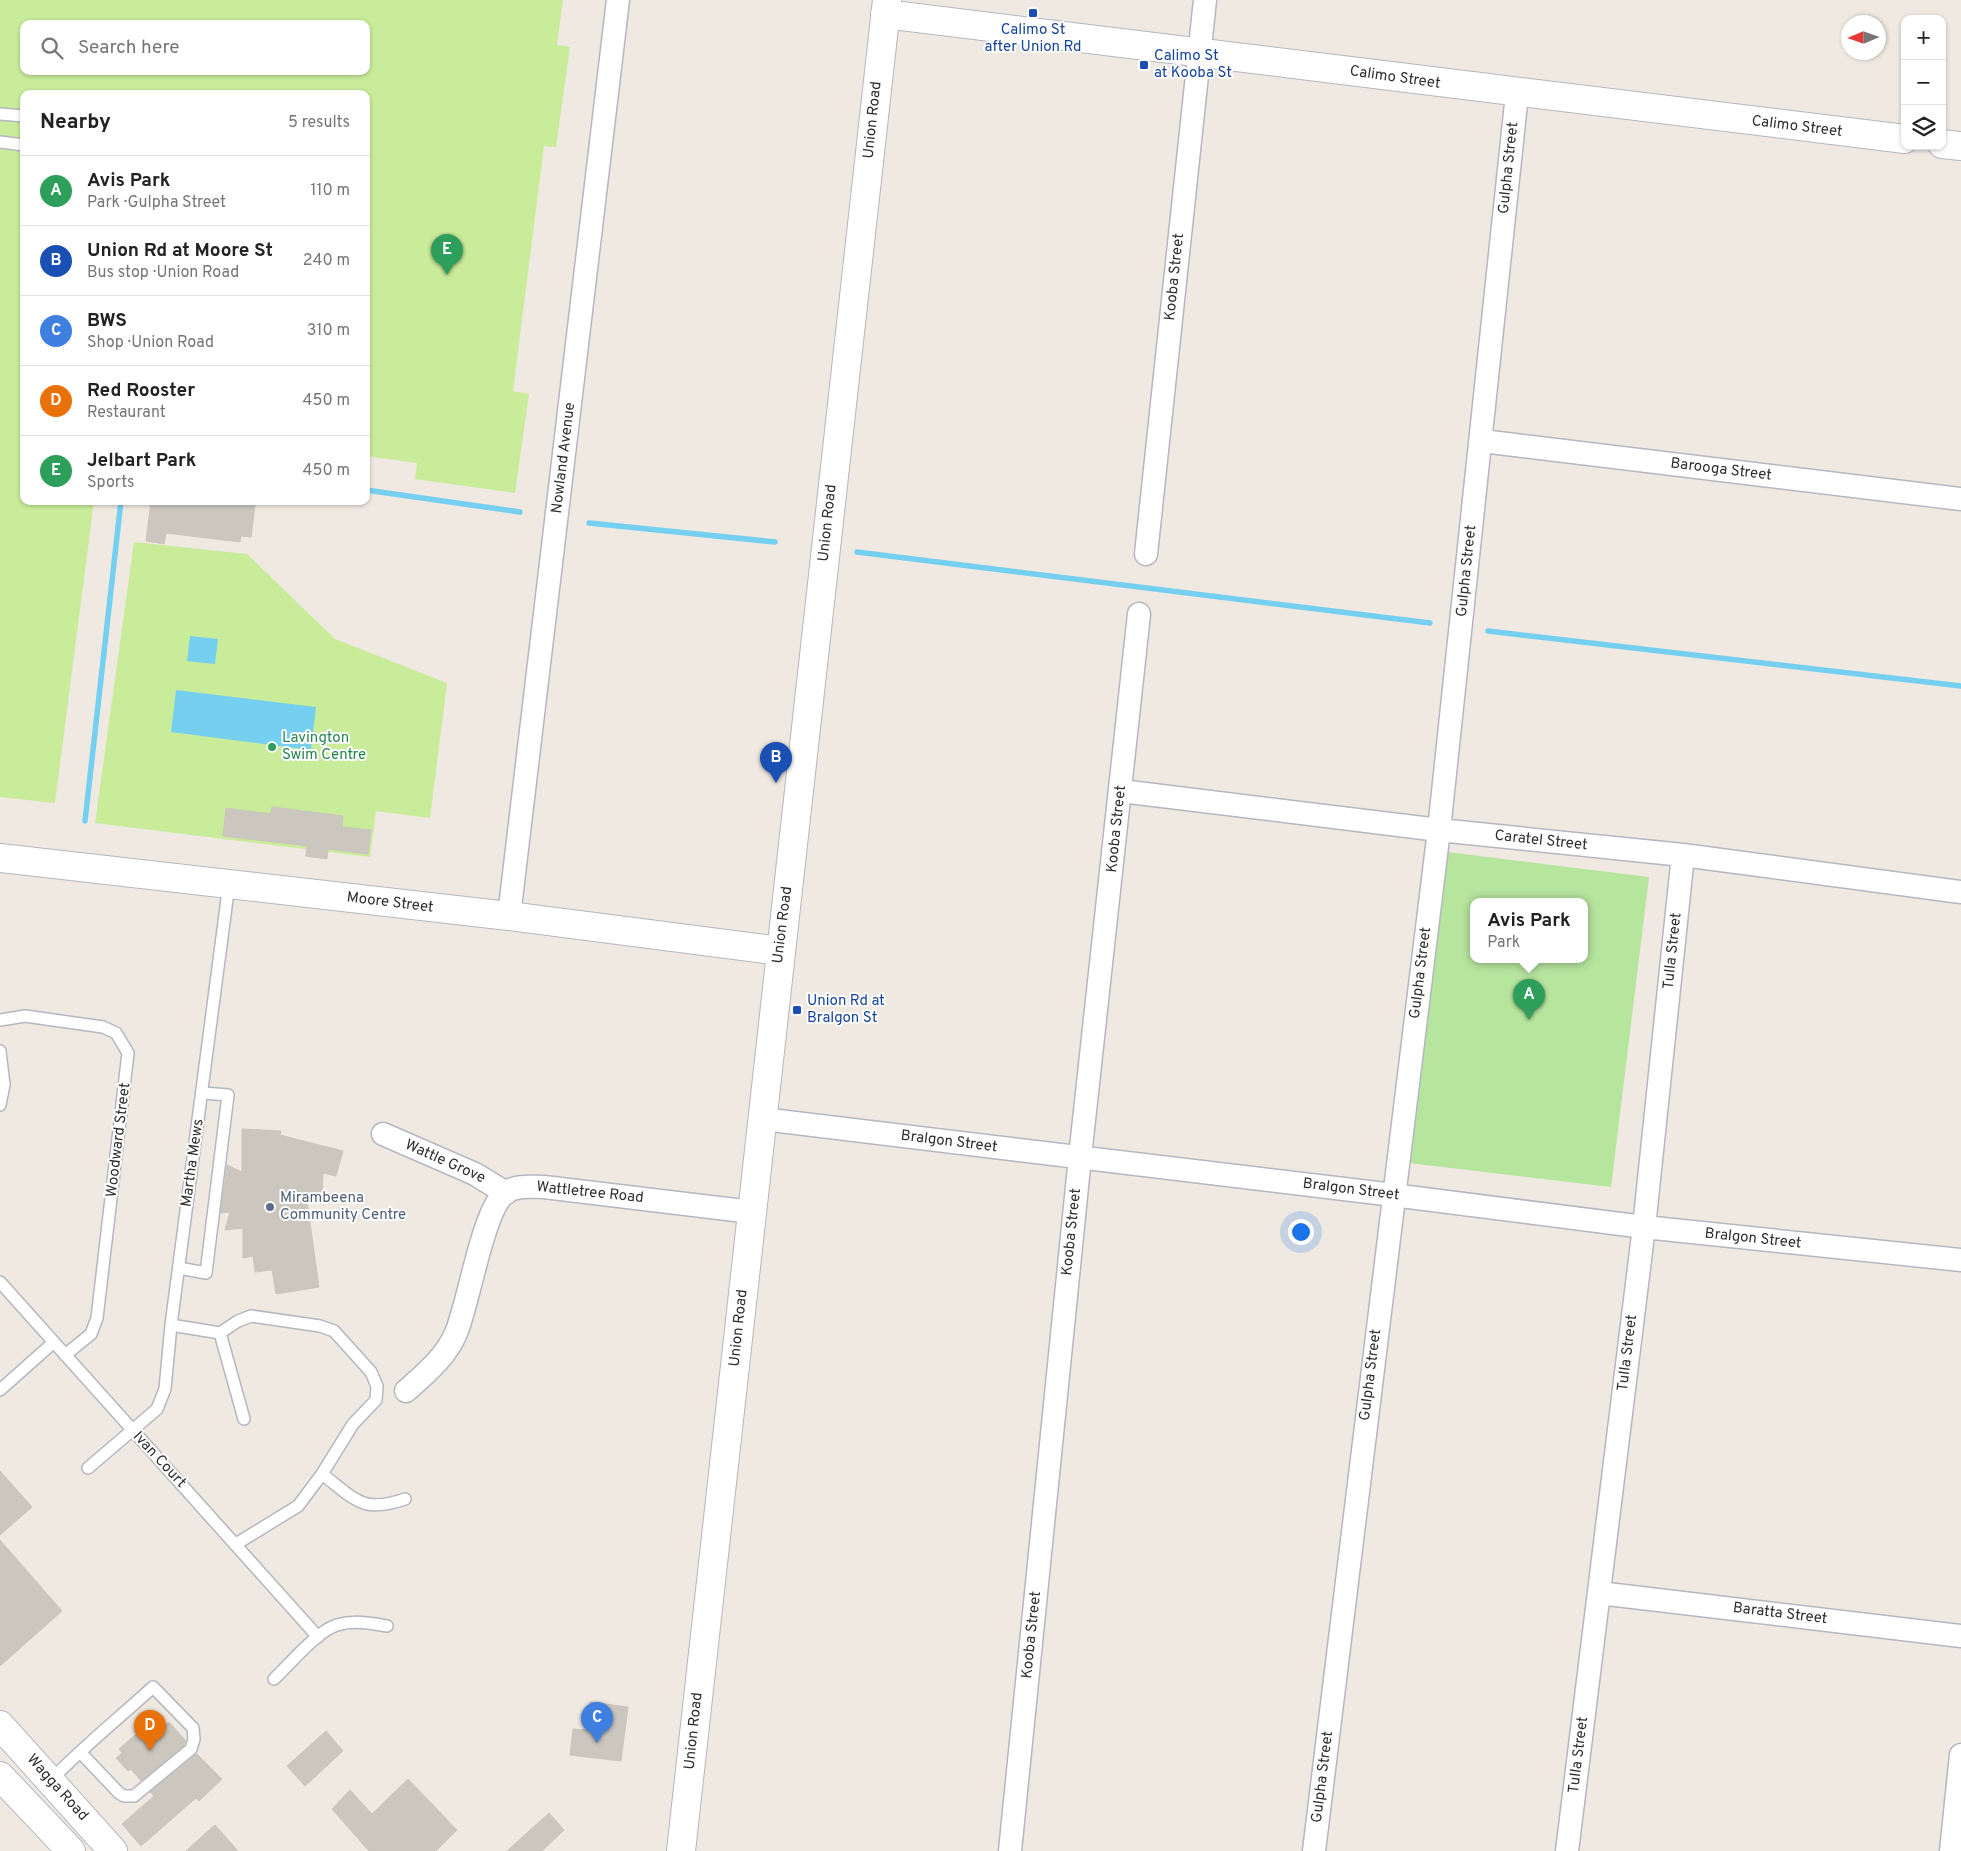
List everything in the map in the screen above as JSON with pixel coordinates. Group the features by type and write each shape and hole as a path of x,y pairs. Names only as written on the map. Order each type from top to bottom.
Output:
{"main road":[{"name":"Calimo Street","path":"886,7 1199,52 1517,94 1901,140"},
{"name":"Union Road","path":"681,1851 886,7"},
{"path":"1946,144 1961,146"},
{"name":"Moore Street","path":"0,858 509,916 780,951"},
{"name":"Wagga Road","path":"0,1725 113,1851"},
{"path":"0,1776 71,1851"}],"street":[{"name":"Nowland Avenue","path":"509,916 618,0"},
{"name":"Kooba Street","path":"1146,554 1205,0"},
{"name":"Gulpha Street","path":"1314,1851 1439,830 1482,441 1517,94"},
{"name":"Barooga Street","path":"1482,441 1961,499"},
{"name":"Kooba Street","path":"1010,1851 1080,1157 1139,614"},
{"name":"Caratel Street","path":"1121,792 1439,830 1683,855 1961,892"},
{"name":"Tulla Street","path":"1567,1851 1644,1227 1683,855"},
{"name":"Bralgon Street","path":"762,1120 1080,1157 1644,1227 1951,1260 1961,1268"},
{"name":"Wattle Grove","path":"383,1134 475,1174 506,1193"},
{"name":"Wattletree Road","path":"506,1193 526,1186 544,1187 752,1212"},
{"path":"406,1391 443,1355 456,1334 489,1221 500,1198 506,1193"},
{"name":"Baratta Street","path":"1598,1593 1961,1636"},
{"path":"1951,1851 1961,1755"}],"lane":[{"path":"0,114 20,116"},
{"path":"0,142 20,144"},
{"name":"Martha Mews","path":"88,1468 157,1409 165,1389 171,1324 203,1093 229,884"},
{"name":"Woodward Street","path":"0,1020 25,1016 103,1027 116,1033 128,1053 97,1318 91,1334 65,1355"},
{"path":"0,1051 4,1085 0,1104"},
{"path":"179,1268 206,1273 228,1095 203,1093"},
{"name":"Ivan Court","path":"0,1282 318,1637"},
{"path":"171,1324 220,1333 238,1321 251,1316 320,1326 334,1331 371,1372 377,1386 376,1400 353,1424 322,1474 298,1506 236,1544"},
{"path":"220,1333 244,1419"},
{"path":"0,1390 54,1342"},
{"path":"322,1474 363,1503 373,1507 385,1506 404,1499"},
{"path":"274,1679 318,1637 336,1625 361,1622 387,1626"},
{"path":"50,1781 80,1752 154,1688 193,1728 194,1739 191,1749 138,1795 129,1797 119,1793 80,1752"}],"green space":[{"path":"0,0 563,0 557,45 570,47 556,147 544,146 513,391 529,394 515,493 415,479 417,463 370,457 370,90 20,90 20,505 93,505 55,803 0,797"},
{"name":"Lavington Swim Centre","path":"134,542 247,554 335,639 447,683 430,818 376,811 370,857 95,823"},
{"path":"1447,852 1649,877 1611,1187 1409,1163"}],"water":[{"path":"190,636 218,639 215,664 187,661"},
{"path":"176,690 316,707 311,750 171,732"}],"building":[{"path":"150,505 255,505 251,537 241,536 240,542 166,533 164,544 146,541"},
{"path":"272,807 343,816 342,827 371,830 368,854 328,849 327,859 306,856 307,846 223,836 226,808 271,814"},
{"name":"Mirambeena Community Centre","path":"242,1129 281,1131 280,1135 343,1151 336,1176 323,1173 322,1199 307,1201 319,1287 276,1294 272,1270 255,1272 253,1256 243,1258 243,1228 225,1230 230,1212 221,1213 227,1165 242,1172"},
{"path":"0,1471 32,1507 0,1535"},
{"path":"0,1540 62,1611 0,1666"},
{"path":"590,1702 628,1707 621,1761 570,1755 573,1729 587,1730"},
{"path":"169,1722 186,1741 184,1745 141,1781 131,1769 128,1771 116,1758 122,1753 119,1749 142,1729 146,1733 157,1723 161,1728"},
{"path":"326,1731 343,1751 305,1786 287,1766"},
{"path":"197,1754 222,1779 199,1801 196,1798 141,1846 122,1824 154,1796 150,1792"},
{"path":"408,1779 457,1830 436,1851 369,1851 332,1809 350,1790 372,1814"},
{"path":"549,1813 564,1830 542,1851 507,1851"},
{"path":"215,1825 238,1851 186,1851 209,1830"}],"waterway":[{"path":"370,491 520,512"},
{"path":"85,821 121,505"},
{"path":"589,523 775,542"},
{"path":"857,552 1430,623"},
{"path":"1488,631 1961,686"}],"place":[{"name":"Calimo St after Union Rd","path":"1033,13"},
{"name":"Calimo St at Kooba St","path":"1144,65"},
{"name":"Jelbart Park","path":"447,275"},
{"name":"Lavington Swim Centre","path":"272,747"},
{"name":"Union Rd at Moore St","path":"776,783"},
{"name":"Union Rd at Bralgon St","path":"797,1010"},
{"name":"Avis Park","path":"1529,1020"},
{"name":"Mirambeena Community Centre","path":"270,1207"},
{"name":"BWS","path":"597,1743"},
{"name":"Red Rooster","path":"150,1751"}]}
